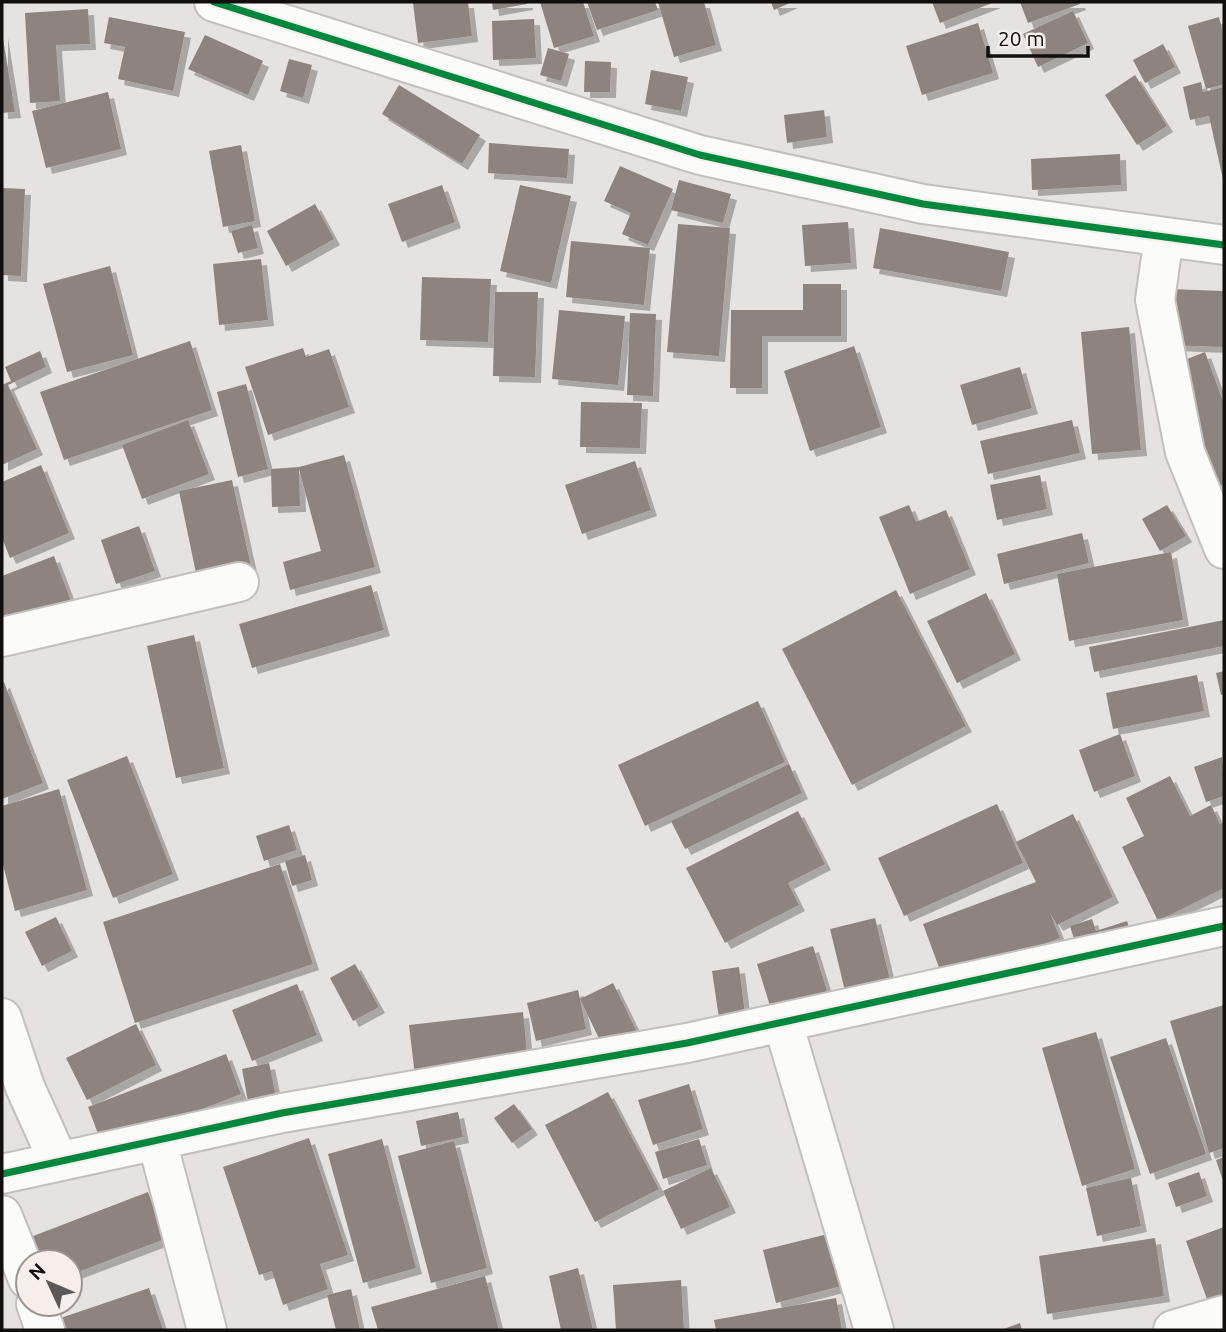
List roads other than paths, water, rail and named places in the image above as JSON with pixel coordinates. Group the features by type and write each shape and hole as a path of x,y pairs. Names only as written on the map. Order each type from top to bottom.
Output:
{"street":[{"path":"214,2 700,155 922,204 1224,245"},
{"path":"1164,237 1155,300 1185,452 1224,549"},
{"path":"2,637 239,582"},
{"path":"2,1174 282,1113 687,1043 1224,926"},
{"path":"2,1018 25,1087 58,1160"},
{"path":"783,1023 874,1330"},
{"path":"157,1140 207,1330"},
{"path":"2,1215 15,1248"},
{"path":"1173,1330 1224,1315"}]}
